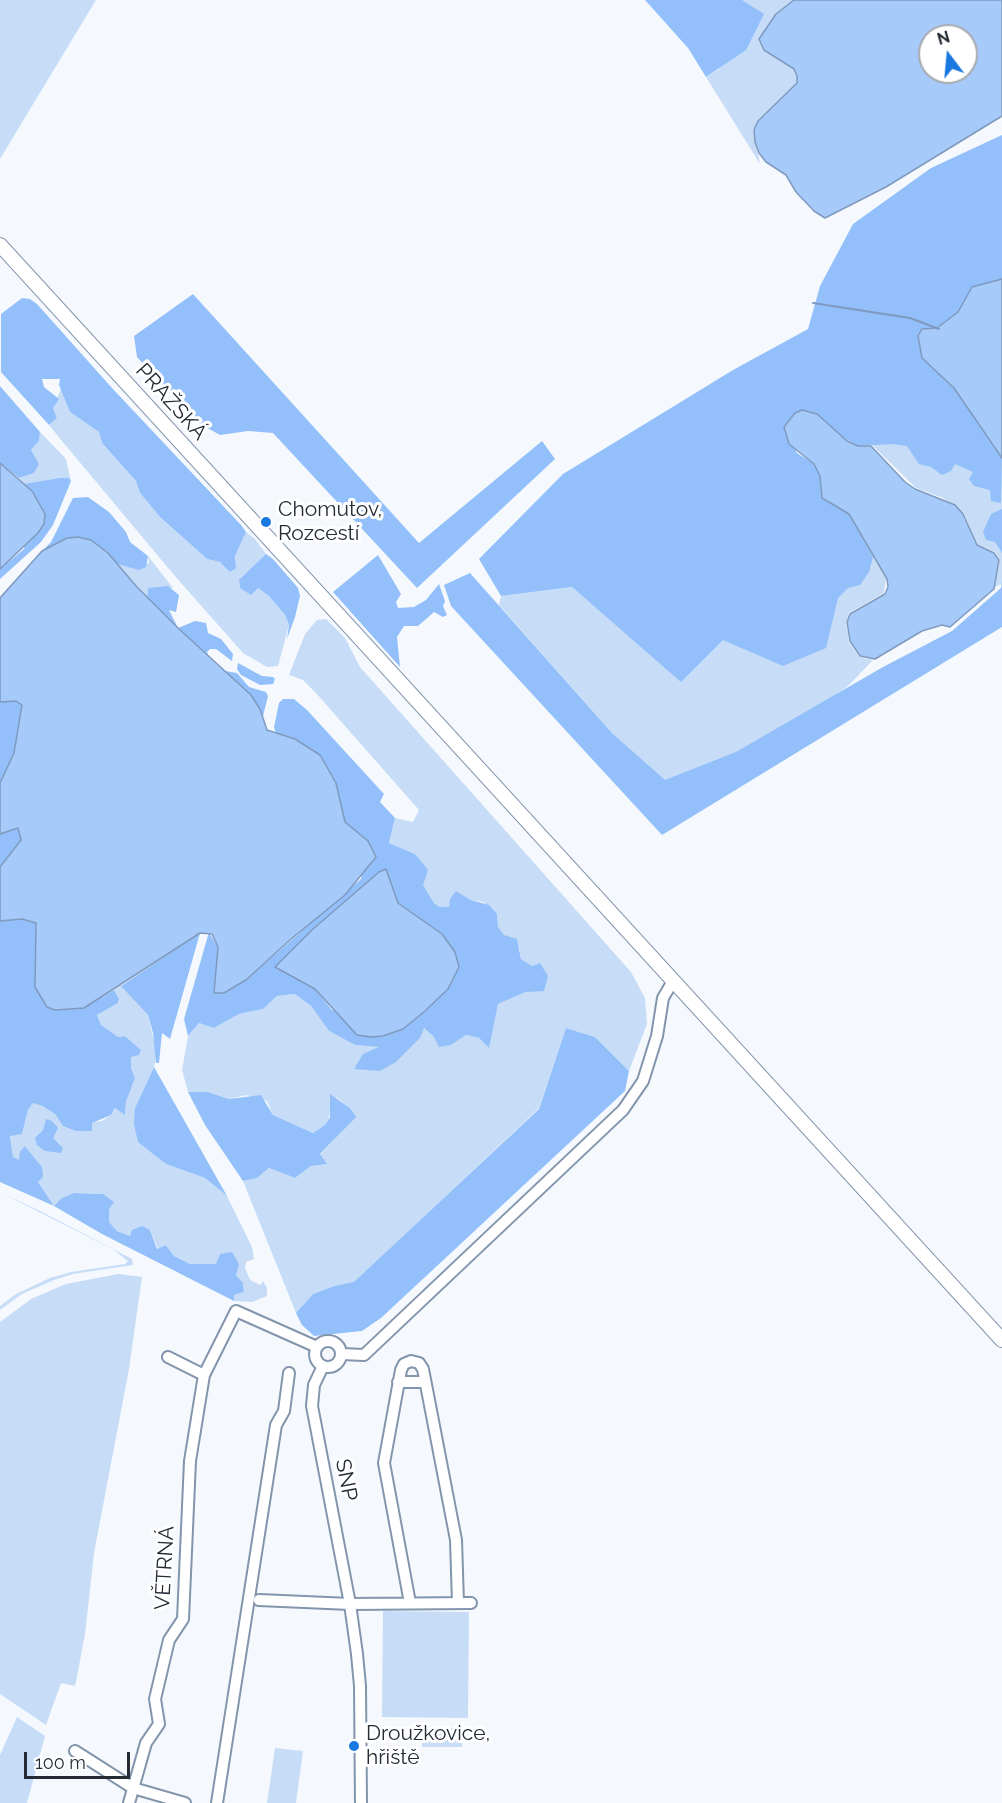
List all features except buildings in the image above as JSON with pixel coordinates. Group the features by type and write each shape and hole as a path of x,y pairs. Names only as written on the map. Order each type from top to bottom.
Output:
{"main road":[{"name":"PRAŽSKÁ","path":"0,245 1002,1340"}],"street":[{"path":"342,1354 364,1355 622,1110 643,1081 657,1036 663,998 673,981"},
{"name":"VĚTRNÁ","path":"129,1803 146,1743 159,1724 155,1699 169,1640 183,1619 190,1461 204,1375 236,1311 317,1347"},
{"path":"326,1341 331,1341 340,1348 342,1354 333,1366 323,1366 316,1358 317,1347 326,1341"},
{"path":"168,1357 204,1375"},
{"path":"410,1604 384,1463 402,1366 411,1360 421,1365 456,1540 458,1603"},
{"name":"SNP","path":"323,1366 312,1393 312,1406 350,1604 360,1686 361,1803"},
{"path":"217,1803 276,1425 285,1411 289,1373"},
{"path":"398,1382 425,1382"},
{"path":"259,1600 350,1604 471,1603"},
{"path":"75,1751 133,1788 185,1803"}],"shaded area":[{"path":"0,0 96,0 0,159"},
{"path":"645,0 742,0 764,14 746,50 706,77 688,48"},
{"path":"742,0 794,0 776,14 764,50 794,69 797,83 758,120 754,130 760,164 706,77 719,69"},
{"path":"794,0 1002,0 1002,116 886,187 825,218 814,211 796,192 786,175 766,162 759,153 754,130 758,121 797,83 797,76 794,69 764,50 759,39 776,14"},
{"path":"1002,135 1002,279 972,287 958,312 937,328 922,330 922,358 954,388 1002,458 1001,503 991,501 990,490 974,486 969,479 973,472 955,464 951,471 942,475 931,467 919,464 907,446 893,444 858,446 837,434 817,414 795,413 784,427 797,453 814,464 820,476 822,498 849,514 873,557 869,572 860,585 848,588 838,598 826,648 783,666 723,640 681,682 572,587 501,596 479,559 563,474 733,370 808,329 820,286 853,224 931,168"},
{"path":"1002,279 1002,458 954,388 922,358 918,336 922,329 937,328 958,312 972,287"},
{"path":"193,294 419,543 542,441 555,459 417,588 273,433 248,431 220,435 195,421 137,357 134,336"},
{"path":"22,298 30,299 37,304 112,388 241,525 246,532 235,556 236,568 230,572 220,562 207,559 160,517 140,493 136,481 102,443 99,432 70,412 59,385 60,379 42,379 44,387 59,399 53,408 57,418 49,425 1,372 1,314"},
{"path":"858,378 1002,465 1002,584 995,587 1000,559 995,552 977,544 964,514 943,498 916,488 872,445"},
{"path":"0,386 40,432 39,441 31,450 39,464 34,473 19,478 0,463"},
{"path":"61,389 70,412 99,432 102,443 136,481 140,493 160,517 207,559 220,562 236,560 235,556 246,532 255,539 266,554 239,581 240,588 258,588 269,596 285,615 289,625 278,666 267,667 243,653 174,575 49,425 57,418 53,408"},
{"path":"802,410 817,414 847,441 858,446 871,446 905,482 915,489 955,505 963,514 977,545 994,553 999,560 994,589 950,627 942,625 922,631 875,659 860,656 850,641 847,622 850,614 885,594 888,587 887,579 849,514 822,498 820,476 814,464 789,444 784,427 795,413"},
{"path":"40,432 66,459 71,481 69,478 59,478 24,484 19,478 34,473 38,464 31,450 39,441"},
{"path":"0,463 32,491 45,514 44,524 38,533 0,569"},
{"path":"69,478 71,481 53,525 41,542 0,579 0,569 24,549 32,491 24,484"},
{"path":"88,497 109,512 126,532 130,542 148,556 146,567 139,570 117,564 108,553 60,541 42,551 51,542 73,498"},
{"path":"1002,509 1002,553 995,542 986,540 983,532 991,514"},
{"path":"848,515 886,579 884,593 849,613 846,622 849,642 859,657 873,660 849,685 804,719 752,749 665,781 612,733 499,605 501,596 572,587 600,611"},
{"path":"78,537 91,540 108,553 136,586 178,628 251,695 260,709 267,730 295,739 320,755 336,783 345,822 368,841 376,857 345,895 246,980 224,993 214,993 218,947 212,934 200,933 84,1008 55,1010 47,1007 35,987 36,923 22,919 0,921 0,867 21,840 18,828 0,834 0,783 14,753 22,705 16,701 0,702 0,598 42,551 67,538"},
{"path":"266,554 298,588 300,596 287,639 289,625 285,615 269,596 258,588 251,595 240,588 239,580"},
{"path":"378,555 401,594 396,602 398,608 414,607 426,600 439,584 445,601 443,606 447,615 443,617 434,612 418,626 404,626 397,637 400,667 333,592"},
{"path":"148,556 173,588 148,588 147,598 117,564 134,568 149,563"},
{"path":"470,573 612,733 665,780 736,752 883,667 952,631 1001,588 1002,580 1002,627 662,835 451,606 444,585"},
{"path":"168,586 179,595 176,612 169,610 178,628 195,621 206,623 208,633 221,639 233,654 232,661 216,649 210,649 207,652 209,659 147,598 148,588"},
{"path":"326,619 345,638 360,667 631,972 645,998 647,1024 629,1071 595,1037 566,1028 539,1108 354,1283 334,1286 313,1294 296,1313 243,1181 257,1178 269,1168 295,1178 311,1166 326,1164 320,1155 355,1117 350,1108 336,1097 326,1125 313,1133 273,1115 267,1101 246,1095 229,1099 208,1092 188,1092 182,1070 188,1036 199,1023 214,1028 239,1014 263,1009 277,996 295,994 311,1006 329,1031 355,1045 380,1047 354,1068 380,1071 424,1028 434,1037 451,1045 466,1035 479,1038 488,1047 498,1004 526,992 540,963 532,966 521,959 519,947 498,927 497,914 483,902 471,900 456,891 449,907 440,907 434,903 423,885 415,854 389,843 395,818 413,822 419,810 315,692 303,680 289,675 305,634 317,620"},
{"path":"238,663 262,676 273,677 275,679 273,684 260,685 241,675 237,669"},
{"path":"220,670 237,673 249,687 266,692 268,696 262,720 260,709 251,695"},
{"path":"283,699 294,699 307,710 384,794 380,802 395,818 389,843 415,854 428,870 423,885 434,903 440,907 449,907 450,899 456,891 471,900 489,905 497,914 498,927 504,935 517,939 521,959 532,966 540,963 548,976 544,991 526,992 498,1004 489,1048 479,1038 466,1035 451,1045 439,1047 434,1037 424,1028 420,1038 396,1062 380,1071 354,1069 363,1054 379,1047 355,1045 329,1031 311,1006 295,994 277,996 263,1009 239,1014 214,1028 199,1023 188,1036 184,1019 209,932 218,948 214,993 246,980 361,879 368,841 345,822 336,783 312,749 288,736 276,734 274,727 279,703","holes":["386,870 398,903 442,934 448,989 403,1029 332,1010 315,989 275,967 313,929 379,872"]},
{"path":"17,701 22,705 14,753 0,783 0,702"},
{"path":"14,828 20,830 21,840 0,867 0,834"},
{"path":"386,869 398,903 442,934 455,952 459,967 448,989 403,1029 383,1036 371,1037 357,1035 315,989 275,967 313,929 379,872"},
{"path":"22,919 36,923 35,987 55,1010 84,1008 114,990 119,999 118,1003 97,1015 101,1025 118,1037 125,1036 141,1050 139,1055 131,1057 131,1068 135,1078 126,1102 125,1115 115,1108 111,1115 92,1123 92,1131 76,1131 63,1126 55,1114 43,1106 33,1103 28,1110 22,1134 10,1136 13,1157 19,1160 20,1152 25,1146 42,1167 43,1177 38,1182 54,1206 0,1182 0,921"},
{"path":"200,933 170,1039 162,1033 159,1063 156,1063 153,1033 148,1015 121,986"},
{"path":"121,985 148,1015 157,1055 154,1067 135,1108 166,1164 205,1178 227,1196 252,1247 254,1259 246,1262 245,1268 250,1280 260,1285 263,1281 267,1288 267,1296 252,1302 234,1301 234,1295 244,1292 243,1283 236,1275 217,1264 190,1264 174,1256 166,1245 158,1249 150,1230 130,1236 117,1231 109,1222 109,1209 103,1194 74,1193 54,1206 38,1182 42,1167 25,1146 20,1161 13,1157 10,1135 22,1134 28,1110 33,1103 43,1105 55,1114 63,1126 102,1121 116,1108 125,1115 126,1102 135,1078 131,1068 131,1057 141,1050 125,1036 118,1037 110,1033 101,1025 97,1015 118,1003 119,999 114,990"},
{"path":"566,1028 595,1037 629,1071 625,1091 381,1318 362,1331 314,1336 302,1325 296,1313 313,1294 354,1282 539,1109"},
{"path":"154,1067 227,1196 205,1178 166,1164 138,1142 134,1124 135,1108"},
{"path":"188,1092 208,1092 229,1099 261,1095 273,1115 313,1133 325,1125 330,1117 330,1094 350,1108 356,1117 320,1154 327,1164 311,1166 295,1178 269,1168 257,1178 243,1181 205,1125"},
{"path":"46,1119 52,1121 58,1128 53,1138 63,1148 61,1153 45,1151 37,1145 35,1138 43,1130"},
{"path":"0,1192 132,1259 133,1265 73,1274 54,1280 22,1294 0,1310 0,1306 16,1294 50,1278 71,1272 125,1264 128,1261 114,1250"},
{"path":"74,1193 103,1194 114,1202 109,1209 109,1222 117,1231 130,1236 132,1230 142,1226 150,1230 157,1249 166,1245 174,1256 190,1264 216,1264 220,1254 232,1252 239,1264 236,1275 243,1283 244,1292 234,1295 234,1301 102,1234 54,1206 62,1198"},
{"path":"118,1274 142,1277 129,1369 94,1553 85,1634 76,1682 75,1686 61,1683 46,1725 0,1694 0,1322 31,1299 66,1284"},
{"path":"383,1611 469,1612 468,1718 382,1717"},
{"path":"17,1717 45,1736 27,1803 0,1803 0,1755"},
{"path":"422,1728 462,1728 462,1747 422,1747"},
{"path":"275,1748 303,1751 296,1803 267,1803"}],"waterway":[{"path":"813,303 910,318 939,329"}],"place":[{"name":"Chomutov, Rozcestí","path":"266,522"},
{"name":"Droužkovice, hřiště","path":"354,1746"}]}
